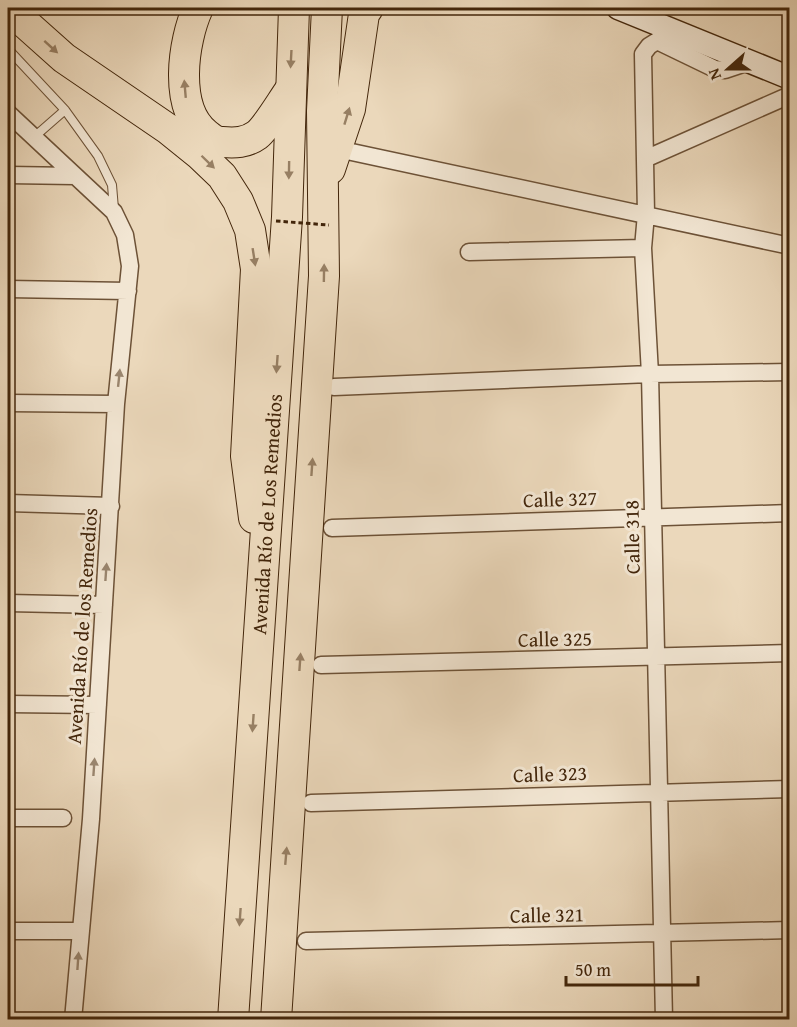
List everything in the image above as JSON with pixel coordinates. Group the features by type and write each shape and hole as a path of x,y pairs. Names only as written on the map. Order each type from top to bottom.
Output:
{"highway":[{"path":"8,8 64,58 168,129 199,154 222,176 238,201 250,230 256,269 246,456 263,580"},
{"path":"198,8 193,19 184,62 185,96 196,126 217,142 239,144 258,134 290,100"},
{"name":"Avenida Río de Los Remedios","path":"233,1020 287,217 294,8"},
{"path":"276,1020 324,276 322,111 327,8"},
{"path":"323,192 350,109 364,14 368,8"},
{"path":"255,1020 283,891"}],"street":[{"path":"618,8 789,78"},
{"name":"Calle 318","path":"664,1020 650,374 643,248 646,214 643,54 648,46 657,42 715,69 725,70 749,62"},
{"path":"645,159 789,95"},
{"path":"8,113 114,212"},
{"path":"347,151 789,246"},
{"path":"8,175 75,176"},
{"name":"Avenida Río de los Remedios","path":"74,1020 98,705 116,404 130,266 125,235 114,212"},
{"path":"469,252 643,248"},
{"path":"8,289 128,291"},
{"path":"334,387 650,374 789,372"},
{"path":"8,403 116,404"},
{"path":"8,503 111,506"},
{"name":"Calle 327","path":"332,528 789,513"},
{"path":"8,603 104,605"},
{"name":"Calle 325","path":"321,665 789,653"},
{"path":"8,704 98,705"},
{"name":"Calle 323","path":"311,803 789,789"},
{"path":"8,818 63,819"},
{"name":"Calle 321","path":"306,942 789,930"},
{"path":"8,931 80,931"}],"lane":[{"path":"8,49 65,110 98,156 112,185 114,212"},
{"path":"33,138 65,110"}],"path":[{"path":"276,221 329,225"}]}
